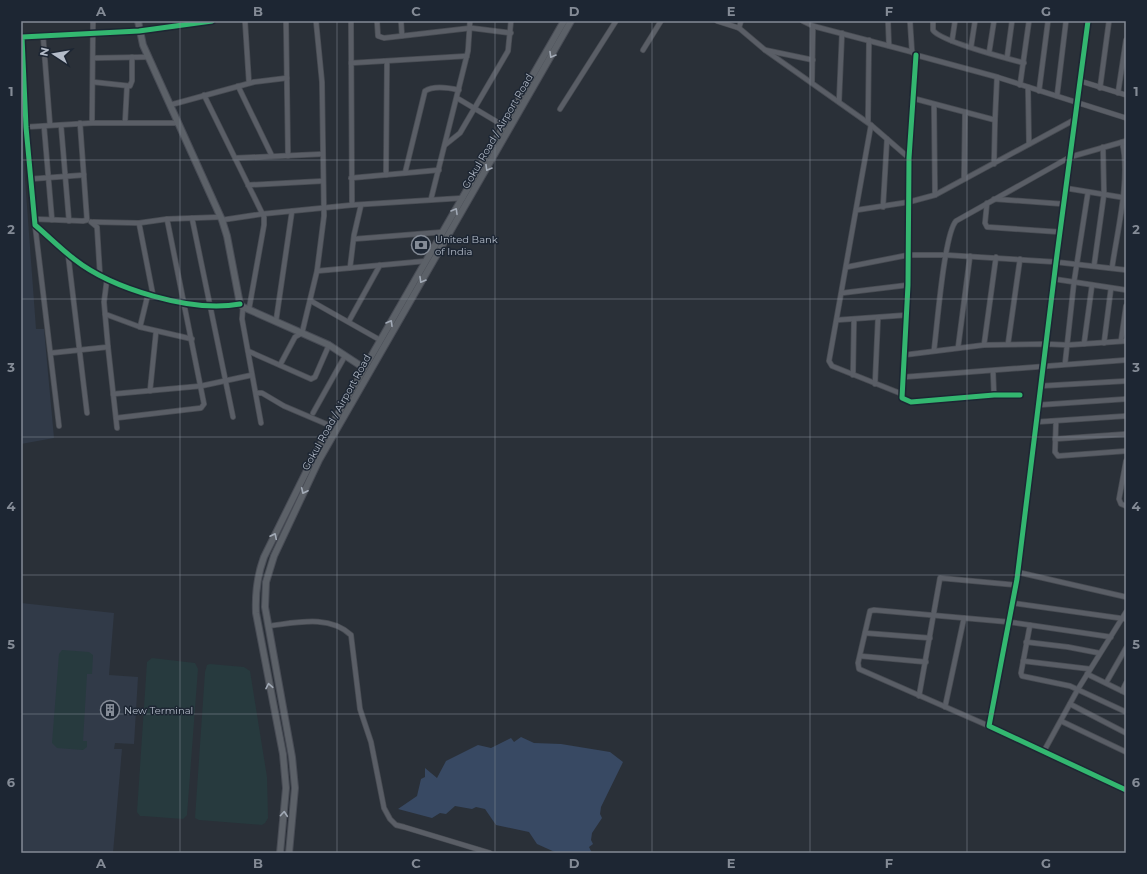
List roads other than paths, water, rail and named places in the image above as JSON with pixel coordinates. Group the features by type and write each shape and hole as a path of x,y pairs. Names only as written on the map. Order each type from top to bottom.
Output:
{"main road":[{"path":"138,21 139,31 148,57 222,219 244,307 329,345 364,368"},
{"path":"280,853 286,788 283,754 256,612 257,580 264,557 331,426 564,21"},
{"name":"Gokul Road / Airport Road","path":"289,853 294,788 292,757 265,607 266,582 274,556 319,460 571,21"},
{"path":"259,572 269,574"},
{"path":"257,580 266,582"}],"street":[{"path":"92,123 93,21"},
{"path":"59,426 30,179 21,38 24,36 139,31 212,21"},
{"path":"245,21 249,83"},
{"path":"286,21 288,156"},
{"path":"280,366 296,337 302,333 311,301 317,271 323,226 322,82 316,21"},
{"path":"351,21 352,205"},
{"path":"377,21 377,32 381,37 471,28 510,33"},
{"path":"401,21 402,36"},
{"path":"431,200 467,56 471,28 470,21"},
{"path":"445,145 460,133 508,51 512,21"},
{"path":"560,109 616,21"},
{"path":"643,50 661,21"},
{"path":"717,21 739,28 765,50 870,124 909,158"},
{"path":"739,28 741,21"},
{"path":"803,21 813,26 997,77 1126,118"},
{"path":"888,21 889,46"},
{"path":"910,21 914,53 909,158 907,315 902,394 904,400 911,402 994,395 1020,396"},
{"path":"933,21 934,33 952,41 1024,63"},
{"path":"952,41 955,21"},
{"path":"971,47 975,21"},
{"path":"989,53 994,21"},
{"path":"1007,58 1012,21"},
{"path":"1020,85 1029,21"},
{"path":"1039,91 1048,21"},
{"path":"1056,96 1066,21"},
{"path":"989,726 1016,585 1065,188 1088,21"},
{"path":"1100,88 1109,21"},
{"path":"812,83 813,26"},
{"path":"839,102 842,33"},
{"path":"43,35 50,125"},
{"path":"868,40 870,124 857,210 829,361 830,364 902,394"},
{"path":"1118,93 1126,40"},
{"path":"765,50 813,60"},
{"path":"351,64 467,56"},
{"path":"92,82 130,86 132,84 132,57"},
{"path":"93,58 148,57"},
{"path":"386,175 387,61"},
{"path":"994,164 997,77"},
{"path":"170,105 249,83 287,78"},
{"path":"1080,82 1126,95"},
{"path":"125,123 127,86"},
{"path":"238,86 272,156"},
{"path":"1028,87 1029,144"},
{"path":"405,173 425,91 429,89 445,88 459,90"},
{"path":"204,95 262,214 264,225 242,319 261,423"},
{"path":"457,98 504,126"},
{"path":"912,98 995,120"},
{"path":"934,105 935,195"},
{"path":"964,179 965,112"},
{"path":"857,210 883,207 935,195 1074,120"},
{"path":"26,127 92,123 178,123"},
{"path":"80,124 87,220"},
{"path":"61,125 69,221"},
{"path":"44,126 52,220"},
{"path":"883,207 887,139"},
{"path":"934,350 946,255 954,224 987,203 1070,157 1124,141 1124,198 1112,268"},
{"path":"1094,266 1104,194 1103,147"},
{"path":"235,158 323,154"},
{"path":"351,178 439,170"},
{"path":"30,179 84,176"},
{"path":"248,185 323,181"},
{"path":"1065,188 1124,198"},
{"path":"1065,364 1074,282 1088,192"},
{"path":"34,219 139,223 167,219 222,219 352,205 462,198 469,201"},
{"path":"994,199 1063,204"},
{"path":"987,203 987,227 1060,232"},
{"path":"350,268 361,205"},
{"path":"276,321 292,211"},
{"path":"192,218 224,381 233,417"},
{"path":"116,418 201,408 204,404 167,219"},
{"path":"93,222 97,227 100,275"},
{"path":"139,223 151,295 140,327"},
{"path":"35,225 68,254 107,279 151,295 184,303 210,306 244,307"},
{"path":"354,239 443,232"},
{"path":"68,254 87,413"},
{"path":"847,267 908,255 946,255 996,257 1126,270"},
{"path":"958,348 970,256"},
{"path":"984,345 996,257"},
{"path":"1008,344 1020,259"},
{"path":"317,271 426,261"},
{"path":"349,321 380,265"},
{"path":"107,279 104,296 105,314 117,428"},
{"path":"1054,280 1126,290"},
{"path":"842,293 908,285"},
{"path":"1084,344 1092,285"},
{"path":"1104,342 1111,288"},
{"path":"311,301 349,321 380,340"},
{"path":"904,355 934,350 984,345 1068,345 1124,341 1126,306"},
{"path":"105,314 156,332 192,340"},
{"path":"837,320 854,320 907,315"},
{"path":"875,384 878,318"},
{"path":"853,374 854,320"},
{"path":"150,391 156,332"},
{"path":"248,351 311,379 314,376 329,345"},
{"path":"51,353 108,347"},
{"path":"313,413 345,356"},
{"path":"904,378 1126,360"},
{"path":"993,371 994,395"},
{"path":"113,394 201,386 252,375"},
{"path":"1040,386 1126,381"},
{"path":"256,393 262,393 284,406 331,426"},
{"path":"1038,405 1126,399"},
{"path":"1036,422 1126,416"},
{"path":"1056,421 1055,452 1058,456 1126,451"},
{"path":"1056,439 1126,434"},
{"path":"1126,461 1124,487 1120,502 1126,506"},
{"path":"1017,572 1126,596"},
{"path":"919,696 935,615 940,578 1016,585"},
{"path":"1012,603 1125,618"},
{"path":"1111,637 1009,622 872,610 869,613 858,669 989,726 1126,789"},
{"path":"1044,751 1088,672 1125,618 1126,612"},
{"path":"946,707 964,618"},
{"path":"268,626 316,621 343,630 352,635 360,709 371,742 384,808 390,819 396,824 404,827 490,853"},
{"path":"1030,625 1021,673 1022,676 1070,686 1126,712"},
{"path":"865,633 930,638"},
{"path":"1026,642 1068,647 1100,653"},
{"path":"1106,683 1126,648"},
{"path":"860,656 926,662"},
{"path":"1023,661 1088,672 1124,692 1126,684"},
{"path":"1070,704 1126,733"},
{"path":"1061,721 1126,752"}],"water":[{"path":"521,737 534,743 561,744 610,752 623,762 601,807 600,814 602,818 592,833 591,840 593,844 589,847 592,853 557,853 537,844 529,832 496,825 485,809 476,807 472,809 455,806 446,814 440,813 432,818 398,809 417,796 421,779 425,777 425,768 437,778 446,761 478,745 491,748 511,738 514,742"}],"place":[{"name":"United Bank of India","path":"421,245"},
{"name":"New Terminal","path":"110,710"}]}
